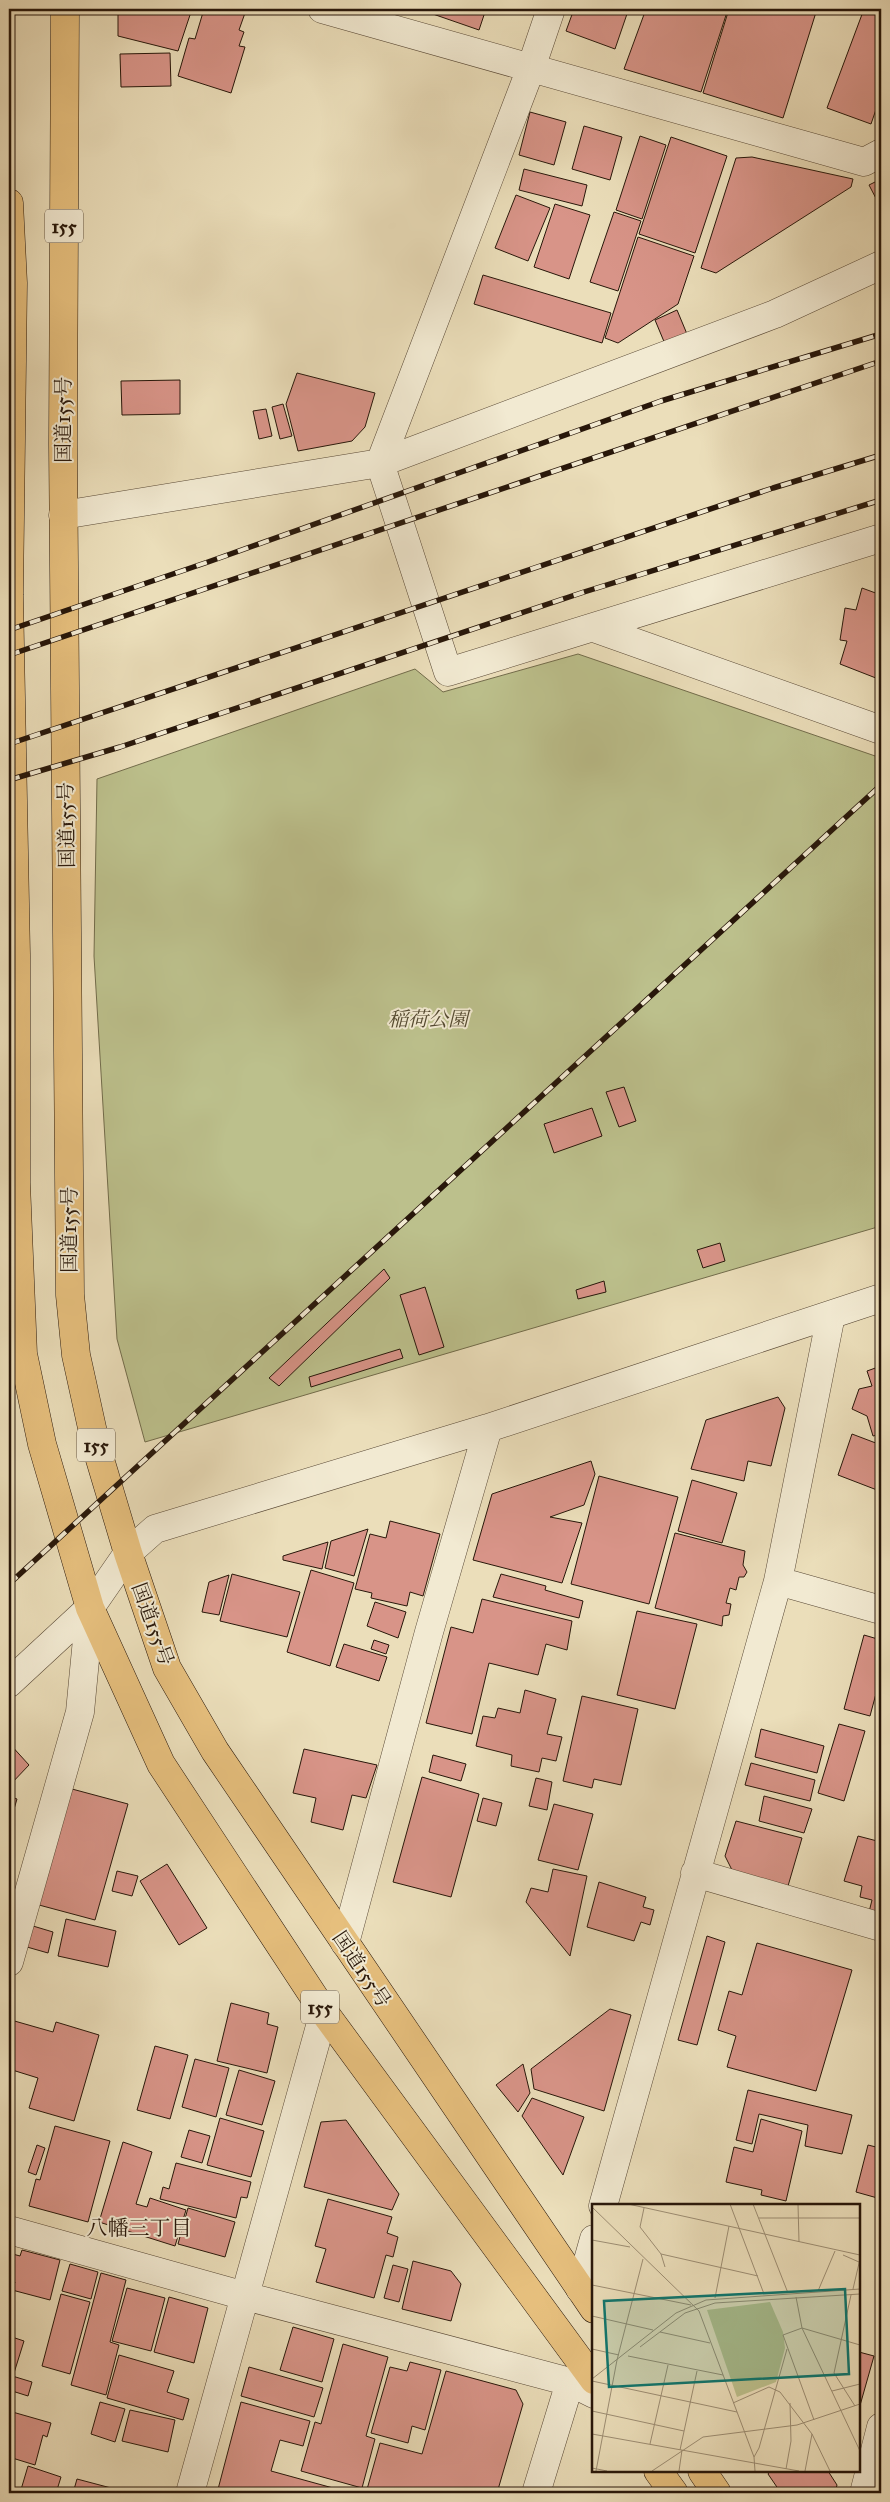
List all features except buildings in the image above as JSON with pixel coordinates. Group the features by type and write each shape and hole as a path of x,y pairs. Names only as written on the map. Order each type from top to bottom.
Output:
{"highway":[{"name":"国道155号","path":"65,9 64,515 70,1295 76,1355 96,1446 128,1553 167,1668 215,1750 587,2299"},
{"name":"155","path":"9,203 11,283 9,595 16,1183 16,1352 90,1608 161,1764 324,2012 582,2381"},
{"path":"659,2472 674,2493"},
{"path":"703,2472 717,2493"}],"street":[{"path":"322,9 864,162 881,153"},
{"path":"551,9 531,68 380,463 448,672 881,538"},
{"path":"64,515 380,463 775,314 881,265"},
{"path":"594,628 881,730"},
{"path":"9,1683 90,1608 128,1553 155,1529 488,1428 881,1298"},
{"path":"604,2204 778,1581 831,1314"},
{"path":"345,1943 429,1632 488,1428"},
{"path":"778,1581 881,1610"},
{"path":"9,1962 80,1712 90,1608"},
{"path":"695,1873 881,1927"},
{"path":"190,2493 324,2012"},
{"path":"9,2230 245,2296 582,2381 592,2392"},
{"path":"587,2299 592,2256"},
{"path":"536,2493 582,2381"},
{"path":"864,2493 871,2455 881,2427"}],"green space":[{"name":"稲荷公園","path":"578,654 881,758 881,1226 145,1442 117,1339 94,956 97,779 415,669 443,692"}],"railway":[{"path":"9,630 208,562 661,401 881,334"},
{"path":"9,655 881,361"},
{"path":"9,744 773,488 881,455"},
{"path":"9,780 120,747 584,592 881,500"},
{"path":"9,1584 881,785"}],"district":[{"name":"八幡三丁目","path":"139,2228"}]}
